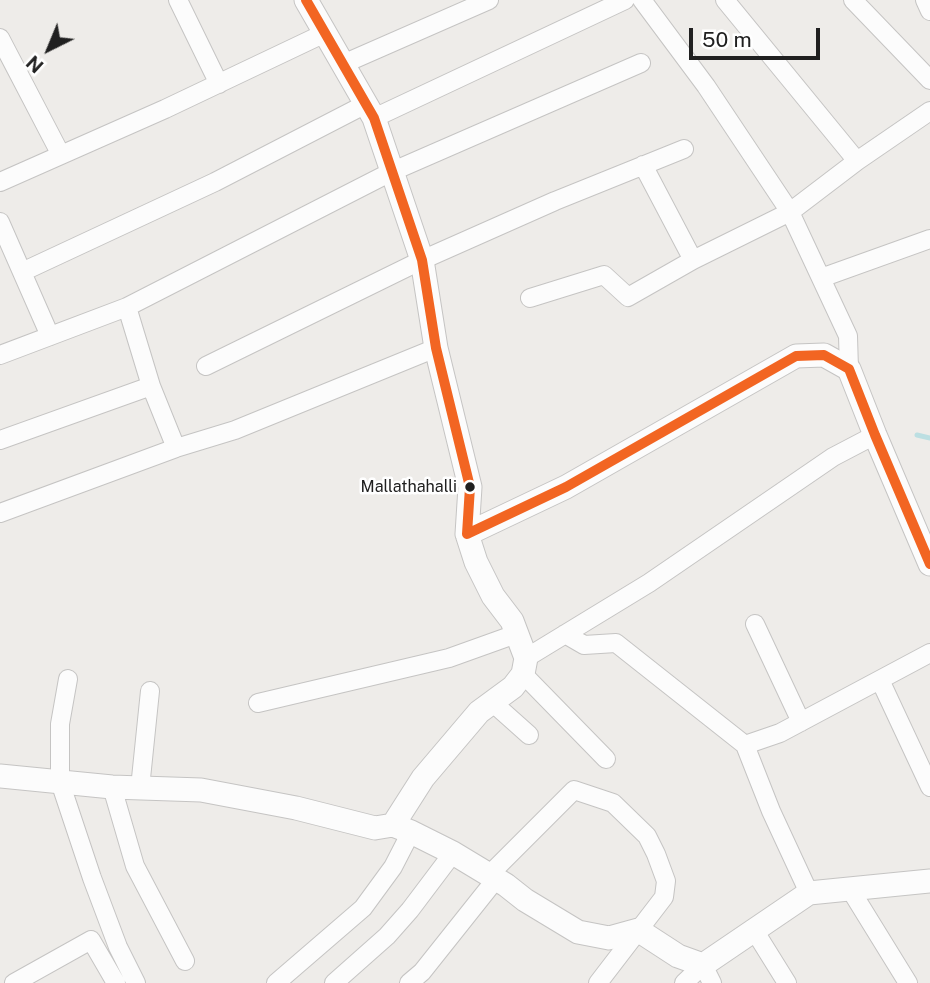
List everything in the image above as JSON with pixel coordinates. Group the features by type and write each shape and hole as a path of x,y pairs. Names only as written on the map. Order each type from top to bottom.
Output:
{"street":[{"path":"178,0 219,84"},
{"path":"306,0 370,111 422,260 436,348 470,487 467,534 476,562 493,596 512,621 524,666 606,759"},
{"path":"343,64 489,0"},
{"path":"22,272 370,111 625,0"},
{"path":"642,0 706,86 790,212 848,336 849,369 930,564"},
{"path":"725,0 857,161"},
{"path":"853,0 930,80"},
{"path":"925,0 930,11"},
{"path":"0,182 219,84 325,33"},
{"path":"0,38 61,155"},
{"path":"0,355 127,307 391,172 640,63"},
{"path":"530,298 604,275 628,297 693,260 790,212 857,161 930,111"},
{"path":"206,366 422,260 555,201 684,149"},
{"path":"643,165 693,260"},
{"path":"0,222 50,336"},
{"path":"821,278 930,239"},
{"path":"127,307 151,386 176,448"},
{"path":"0,513 176,448 235,430 436,348"},
{"path":"467,534 566,487 796,356 824,355 849,369"},
{"path":"0,440 151,386"},
{"path":"276,983 363,908 393,867 402,829 423,778 479,712 513,687 524,666 565,634 649,583 833,457 875,435"},
{"path":"755,624 801,722"},
{"path":"258,703 449,658 516,634"},
{"path":"565,634 584,645 616,643 745,746 771,811 809,893"},
{"path":"745,746 780,733 930,653"},
{"path":"68,679 60,724 60,782 118,947 136,983"},
{"path":"880,680 930,787"},
{"path":"139,788 150,691"},
{"path":"492,702 529,735"},
{"path":"0,776 111,787 201,790 296,808 375,828 402,829 453,853 578,932 609,938 638,930 708,974"},
{"path":"111,787 135,866 185,961"},
{"path":"409,983 422,972 492,877 574,790 614,803 647,836 666,881 664,897 598,983"},
{"path":"334,983 387,936 453,853"},
{"path":"684,983 708,974 754,930 809,893 930,881"},
{"path":"850,889 908,983"},
{"path":"754,930 787,983"},
{"path":"14,983 91,940 116,983"}],"waterway":[{"path":"917,435 930,438"}],"transit line":[{"path":"306,0 374,118 422,260 436,348 470,487 467,534 566,487 796,356 824,355 849,369 930,564"}],"place":[{"name":"Mallathahalli","path":"470,487"}]}
